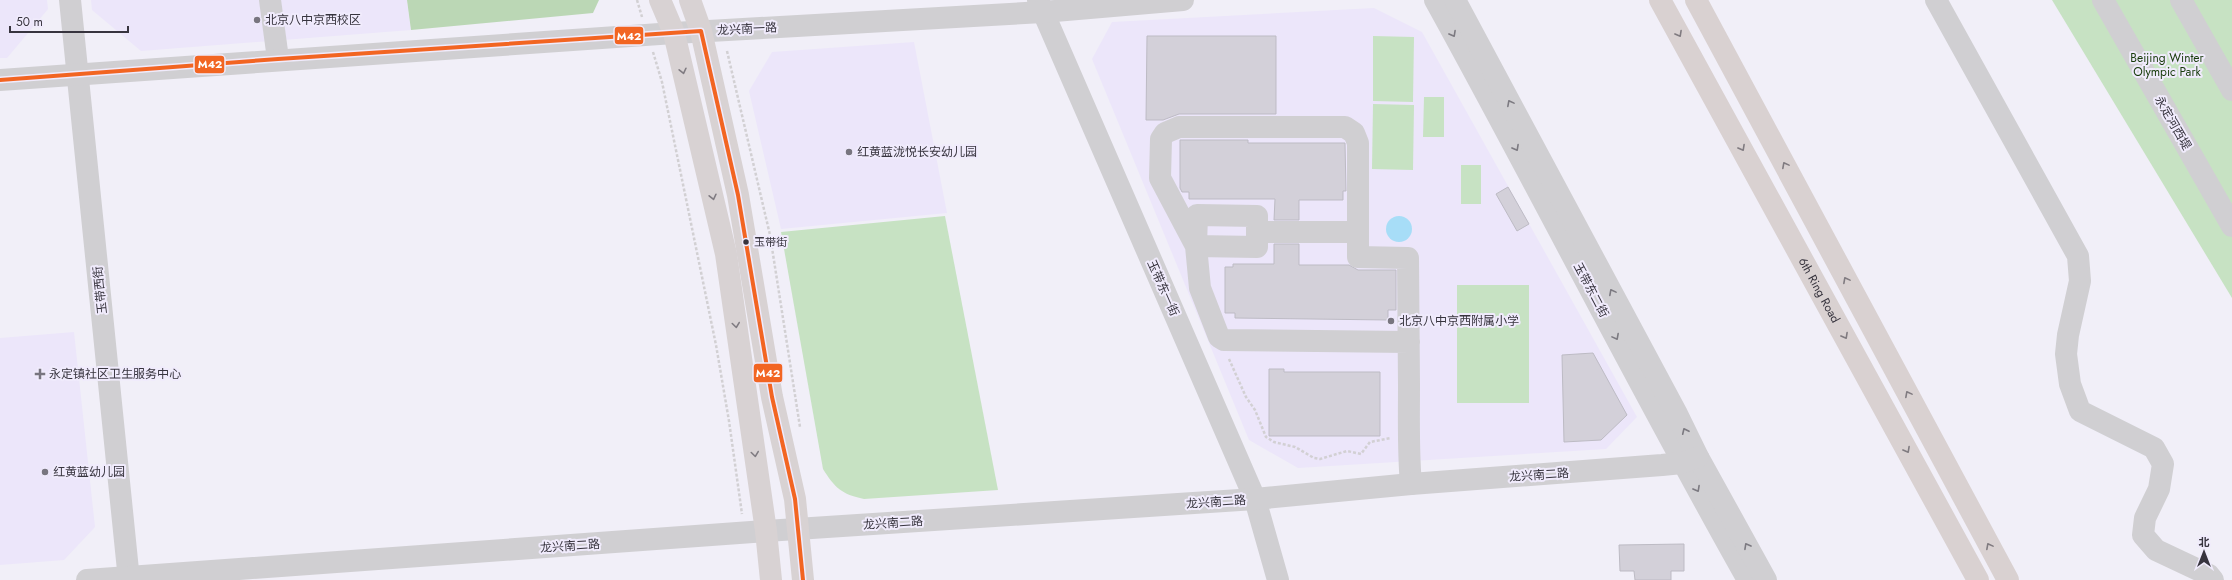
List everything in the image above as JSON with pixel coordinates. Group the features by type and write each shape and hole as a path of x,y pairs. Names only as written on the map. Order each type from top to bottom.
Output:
{"highway":[{"name":"6th Ring Road","path":"1660,0 1978,580"},
{"path":"1696,0 2008,580"}],"main road":[{"path":"660,0 674,33 726,254 766,531 771,580"},
{"path":"690,0 701,31 738,195 772,397 795,499 803,580"}],"street":[{"name":"玉带西街","path":"70,0 129,579"},
{"path":"270,0 278,59"},
{"name":"龙兴南一路","path":"0,80 278,59 648,35 1040,6 1183,0"},
{"name":"玉带东二街","path":"1435,0 1690,460 1766,580"},
{"name":"玉带东二街","path":"1455,0 1677,414 1690,460 1748,580"},
{"path":"1936,0 2078,256 2080,281 2068,335 2066,354 2070,384 2080,412 2154,448 2163,464 2159,489 2145,518 2142,535 2156,550 2209,575 2213,580"},
{"name":"永定河西堤","path":"2103,0 2232,226"},
{"path":"2180,0 2232,90"},
{"name":"玉带东一街","path":"1040,6 1255,499 1278,580"},
{"path":"1196,246 1160,178 1161,139 1165,133 1179,127 1328,119 1345,127 1354,134 1358,143 1358,257 1408,258 1409,437 1411,484"},
{"path":"1196,246 1258,247 1258,216 1197,215 1196,246 1200,288 1219,337 1224,340 1409,342"},
{"path":"1258,232 1358,232"},
{"name":"龙兴南二路","path":"87,580 129,579 766,531 1255,499 1690,460"}],"path":[{"path":"637,0 662,82 715,337 729,421 744,533"},
{"path":"1219,337 1246,397 1255,410 1262,430 1266,437 1274,442 1295,447 1314,458 1320,459 1343,451 1361,454 1370,442 1388,438 1409,437"}],"shaded area":[{"path":"0,0 47,0 48,9 7,58 0,58"},
{"name":"北京八中京西校区","path":"91,0 407,0 411,30 141,51 92,10"},
{"name":"北京八中京西附属小学","path":"1374,8 1422,32 1637,417 1606,449 1298,468 1249,440 1092,59 1112,22"},
{"name":"红黄蓝泷悦长安幼儿园","path":"914,42 947,213 781,229 749,91 772,52"},
{"name":"红黄蓝幼儿园","path":"74,332 95,527 64,560 0,565 0,338"}],"green space":[{"path":"407,0 599,0 593,13 411,30"},
{"name":"Beijing Winter Olympic Park","path":"2052,0 2232,0 2232,298"},
{"path":"1373,36 1414,37 1413,102 1373,101"},
{"path":"1424,97 1444,97 1444,137 1423,137"},
{"path":"1373,104 1414,105 1413,170 1372,169"},
{"path":"1461,165 1481,165 1481,204 1461,204"},
{"path":"945,216 998,490 864,499 856,497 835,486 823,469 781,232"},
{"path":"1457,285 1529,285 1529,403 1457,403"}],"water":[{"path":"1399,216 1408,220 1412,229 1408,238 1399,242 1390,238 1386,229 1390,220"}],"building":[{"path":"1147,36 1276,36 1276,114 1179,114 1163,120 1146,120"},
{"path":"1180,140 1248,140 1248,143 1345,143 1346,191 1343,191 1343,200 1299,200 1299,220 1274,220 1275,199 1189,199 1189,192 1182,192 1180,188"},
{"path":"1508,187 1529,224 1517,231 1496,194"},
{"path":"1274,244 1299,244 1299,265 1349,265 1358,270 1396,270 1396,310 1388,310 1388,320 1235,318 1235,313 1225,313 1225,267 1233,267 1233,264 1274,264"},
{"path":"1593,353 1627,415 1601,440 1564,442 1562,355"},
{"path":"1269,369 1284,369 1284,372 1380,372 1380,436 1269,436"},
{"path":"1684,544 1684,571 1671,571 1671,580 1635,580 1634,571 1620,571 1619,545"}],"transit line":[{"name":"M42","path":"0,80 278,59 701,31 738,195 772,397 795,499 803,580"}],"place":[{"name":"北京八中京西校区","path":"257,20"},
{"name":"红黄蓝泷悦长安幼儿园","path":"849,152"},
{"name":"玉带街","path":"746,242"},
{"name":"北京八中京西附属小学","path":"1391,321"},
{"name":"永定镇社区卫生服务中心","path":"40,374"},
{"name":"红黄蓝幼儿园","path":"45,472"}]}
